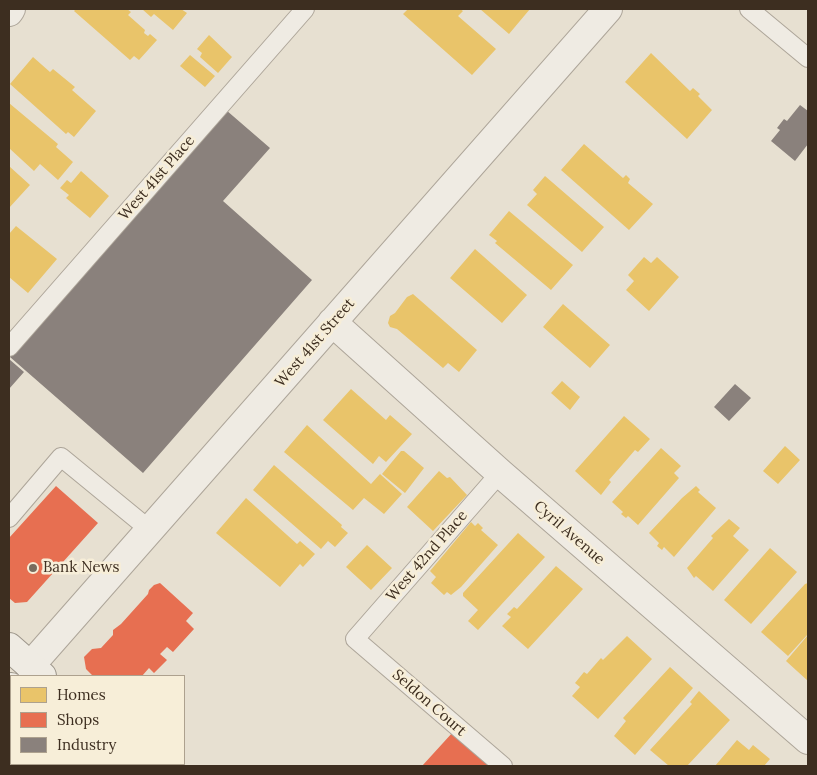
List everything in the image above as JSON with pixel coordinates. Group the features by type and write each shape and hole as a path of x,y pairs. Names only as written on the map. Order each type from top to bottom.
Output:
{"street":[{"name":"West 41st Street","path":"31,673 150,530 608,9"},
{"name":"Cyril Avenue","path":"332,322 500,473 808,740"},
{"path":"9,647 31,673"}],"lane":[{"name":"West 41st Place","path":"9,348 305,9"},
{"path":"749,9 808,58"},
{"path":"9,518 61,457 150,530"},
{"name":"West 42nd Place","path":"355,639 500,473"},
{"name":"Seldon Court","path":"355,639 503,766"}],"building: Homes":[{"path":"76,9 127,9 131,12 128,15 145,30 144,33 148,36 150,34 157,40 139,60 134,56 130,60 74,11"},
{"path":"142,9 181,9 187,13 173,30 154,14 151,17"},
{"path":"408,9 460,9 463,11 458,16 496,49 472,75 403,14"},
{"path":"480,9 530,9 509,34"},
{"path":"209,35 232,57 218,73 200,57 202,53 197,49"},
{"path":"651,53 690,91 693,88 700,94 698,96 712,110 687,139 625,82"},
{"path":"190,55 215,76 205,87 180,66"},
{"path":"33,57 50,72 53,69 75,87 72,90 96,111 74,137 68,132 66,134 10,84"},
{"path":"9,103 58,144 56,147 73,162 58,180 40,164 34,171 9,148"},
{"path":"584,144 623,178 626,175 630,179 628,183 653,204 629,230 561,170"},
{"path":"9,166 30,185 9,208"},
{"path":"81,171 109,196 90,218 66,198 69,195 60,188 67,180 71,183"},
{"path":"545,176 604,227 582,252 527,205 537,194 533,190"},
{"path":"509,211 573,265 551,290 495,243 497,241 489,235"},
{"path":"16,226 57,259 28,293 9,277 9,234"},
{"path":"475,249 527,295 502,323 450,278"},
{"path":"644,257 651,263 657,257 679,277 649,311 626,290 634,281 628,275"},
{"path":"413,294 477,350 459,372 448,363 443,368 397,329 390,327 388,323 390,316 395,313 407,297"},
{"path":"563,304 610,345 590,368 543,327"},
{"path":"562,381 580,397 570,410 551,393"},
{"path":"351,389 386,420 390,415 412,434 386,462 379,456 373,464 323,420"},
{"path":"624,416 650,439 638,452 635,450 609,480 611,482 601,495 575,471"},
{"path":"307,425 371,484 380,474 402,494 384,514 364,498 353,510 284,452"},
{"path":"785,446 800,460 778,484 763,471"},
{"path":"661,448 681,466 674,473 679,478 638,525 628,516 626,518 621,514 623,512 612,502"},
{"path":"401,451 404,451 424,468 405,493 382,474"},
{"path":"274,465 342,525 341,527 348,533 335,547 328,541 321,549 253,490"},
{"path":"439,471 447,478 450,477 467,495 433,531 407,507"},
{"path":"696,486 700,490 698,492 716,508 674,557 664,547 662,550 657,546 659,543 649,533"},
{"path":"246,498 297,544 300,541 315,554 303,567 300,564 280,587 216,533"},
{"path":"729,519 740,528 733,536 749,550 713,591 696,576 694,578 687,568 713,538 711,536"},
{"path":"471,522 475,526 478,523 483,528 481,530 498,545 461,587 451,595 447,592 444,595 431,583 436,577 430,571"},
{"path":"518,533 545,557 478,630 468,621 478,610 463,596 463,593"},
{"path":"367,545 392,568 371,590 346,567"},
{"path":"770,548 797,572 751,624 724,600"},
{"path":"556,566 583,589 528,649 502,626 511,617 507,614 514,607 517,609"},
{"path":"808,583 808,634 788,656 761,632"},
{"path":"808,635 808,681 786,661"},
{"path":"627,636 652,659 598,719 572,696 580,687 575,683 584,672 587,674 601,658 603,660"},
{"path":"670,667 693,688 635,755 614,736 626,721 623,718"},
{"path":"699,691 730,720 687,766 669,766 650,750 692,704 690,702"},
{"path":"737,740 749,750 753,745 770,759 764,766 715,766"}],"building: Shops":[{"name":"Bank News","path":"56,486 98,523 27,602 15,603 9,598 9,538"},
{"path":"160,583 193,613 186,621 194,629 173,652 167,647 160,654 167,660 154,673 149,668 143,675 92,675 86,669 84,657 92,649 101,648 113,635 113,630 121,624 154,585"},
{"path":"453,732 492,766 422,766"}],"building: Industry":[{"path":"800,105 808,111 808,144 795,161 771,141 780,130 777,128 784,119 787,121"},
{"path":"226,110 270,148 223,201 312,280 143,473 10,357"},
{"path":"9,359 24,372 9,389"},
{"path":"735,384 751,398 729,421 714,407"}],"place":[{"name":"Bank News","path":"33,568"}]}
